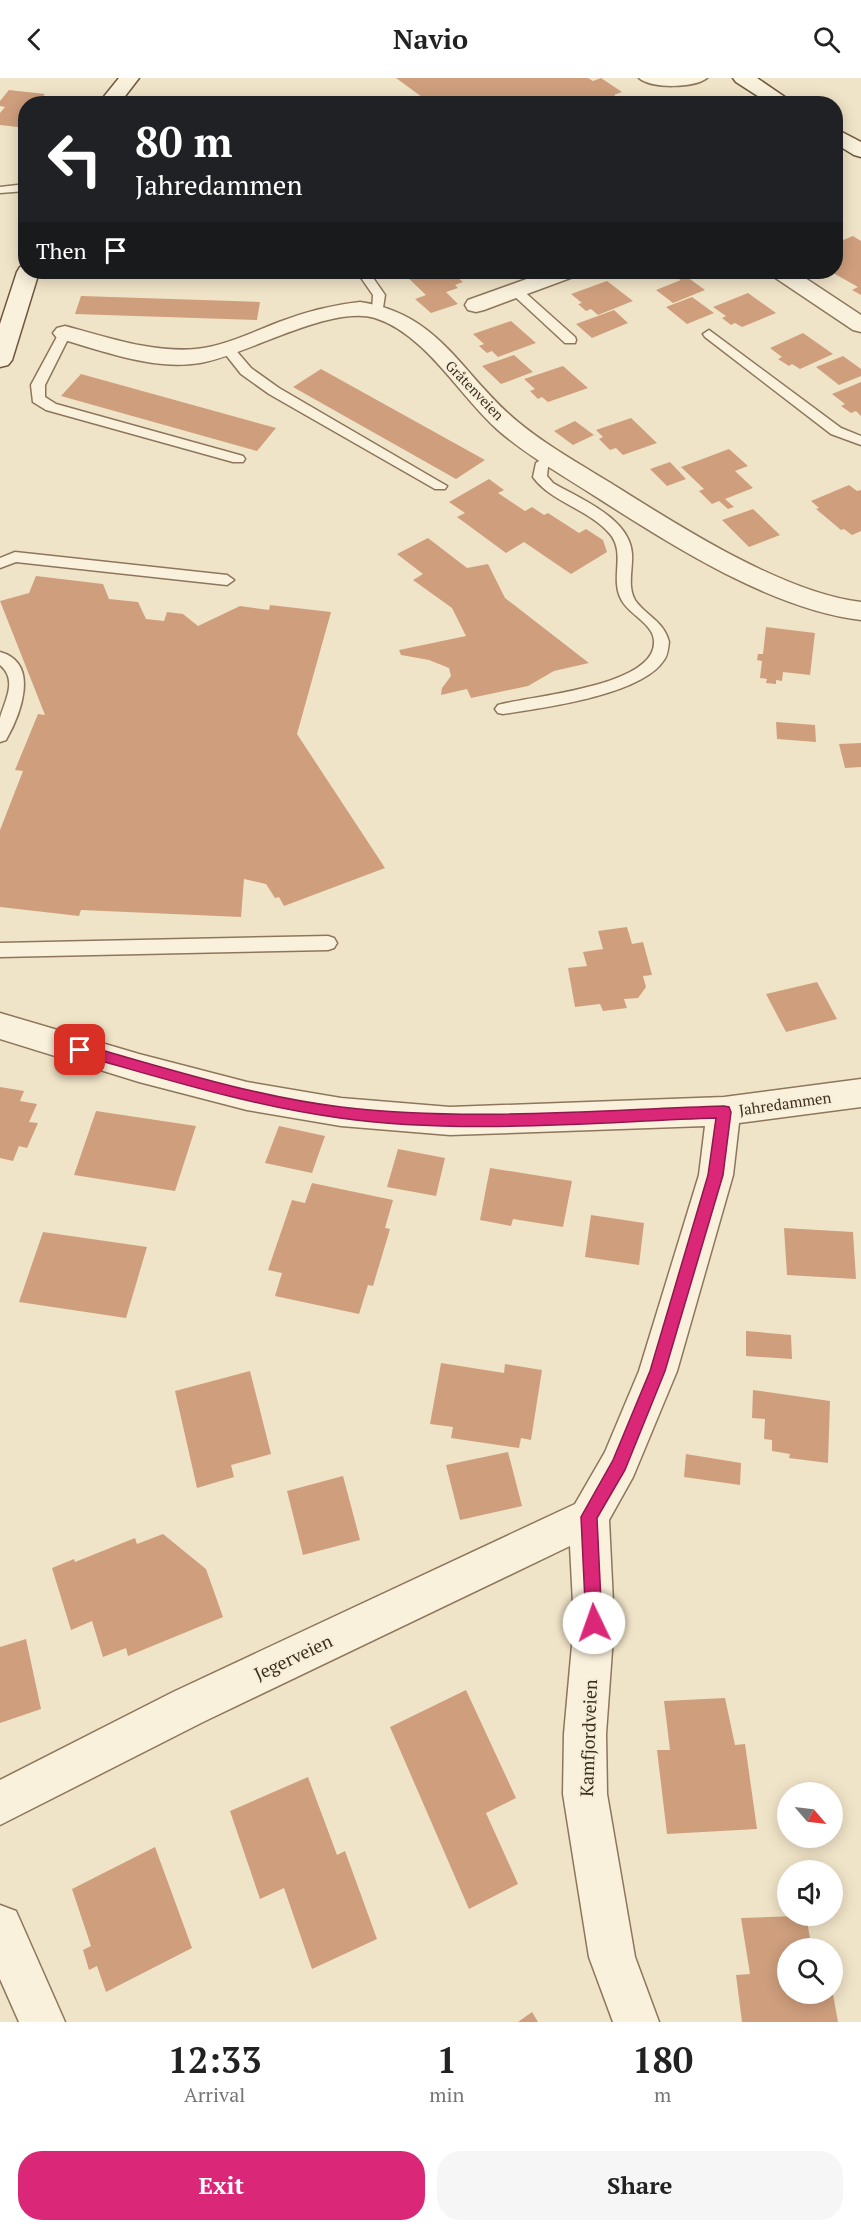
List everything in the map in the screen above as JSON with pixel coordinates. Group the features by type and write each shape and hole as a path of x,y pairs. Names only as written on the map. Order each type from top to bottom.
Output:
{"street":[{"path":"114,96 129,78"},
{"path":"743,78 771,96"},
{"path":"843,139 861,151"},
{"path":"0,360 26,279"},
{"path":"476,305 547,279"},
{"path":"792,279 861,326"},
{"name":"Gråtenveien","path":"65,333 142,352 196,357 228,350 310,318 346,310 378,311 403,321 424,338 498,417 551,457 712,556 799,595 861,611"},
{"name":"Jahredammen","path":"0,1026 139,1068 247,1096 340,1113 450,1121 724,1112 861,1093"},
{"path":"589,1517 619,1464 658,1371 716,1175 724,1112"},
{"name":"Jegerveien","path":"1,1801 188,1707 589,1517"},
{"name":"Kamfjordveien","path":"589,1517 594,1623 585,1734 585,1794 612,1957 636,2022"},
{"path":"0,1927 42,2022"}],"lane":[{"path":"644,78 682,83 702,78"},
{"path":"0,190 18,188"},
{"path":"368,279 379,295 378,311"},
{"path":"516,291 570,340"},
{"path":"65,333 38,385 38,399 51,407 238,459"},
{"path":"709,334 836,431 861,441"},
{"path":"228,350 246,371 274,391 440,486"},
{"path":"503,709 620,684 646,671 660,656 663,643 658,628 634,611 624,592 625,551 622,537 610,525 548,486 540,477 541,466 551,457"},
{"path":"0,563 15,557 29,558 227,580"},
{"path":"0,657 9,662 17,676 17,693 0,736"},
{"path":"0,950 328,943"}],"building":[{"path":"396,78 588,78 593,81 601,78 622,92 615,96 421,96"},
{"path":"9,90 45,94 43,96 18,96 18,127 0,125 0,113 5,107 0,106 0,101"},
{"path":"853,236 861,241 861,295 852,290 858,287 843,279 843,240"},
{"path":"409,279 459,279 463,282 455,285 458,288 446,292 458,304 431,313 415,299 426,295"},
{"path":"679,279 690,279 705,290 673,303 656,290 681,280"},
{"path":"607,281 633,301 598,315 591,309 586,311 578,304 582,303 571,294"},
{"path":"748,293 776,313 742,327 735,323 731,325 722,318 726,316 713,307"},
{"path":"81,296 260,302 257,320 75,314"},
{"path":"692,297 714,313 687,324 666,307"},
{"path":"614,310 628,323 592,338 576,324"},
{"path":"511,321 536,343 498,357 492,351 487,353 479,346 484,344 473,334"},
{"path":"803,333 833,354 800,369 792,364 789,366 778,359 782,357 770,348"},
{"path":"514,355 533,372 501,384 482,366"},
{"path":"843,356 861,369 861,376 839,385 816,367"},
{"path":"563,366 588,388 548,402 542,397 538,399 530,391 535,389 524,379"},
{"path":"321,369 485,460 456,479 293,387"},
{"path":"81,374 276,428 257,451 61,396"},
{"path":"861,382 861,416 856,411 851,413 841,406 845,404 832,394"},
{"path":"631,418 657,443 623,455 616,448 610,450 599,439 603,437 596,430"},
{"path":"575,421 594,435 573,445 554,431"},
{"path":"729,449 748,466 735,471 753,488 725,499 734,507 728,509 719,501 712,504 699,491 704,489 681,467"},
{"path":"670,462 686,479 667,486 650,469"},
{"path":"489,479 504,490 498,493 525,511 532,507 544,515 548,513 579,533 586,529 603,540 607,552 571,574 524,542 506,553 457,517 465,513 449,502"},
{"path":"849,485 857,491 861,490 861,531 852,535 844,529 841,530 816,509 819,508 811,501"},
{"path":"753,509 780,535 749,547 722,520"},
{"path":"428,538 467,568 488,564 505,598 589,663 554,671 528,686 471,698 467,689 441,695 442,688 451,676 449,668 429,660 401,655 399,650 466,636 452,608 413,580 423,574 397,554"},
{"path":"36,576 103,584 109,599 138,602 146,619 164,621 167,612 183,614 198,626 240,606 269,610 270,605 331,612 297,734 385,868 284,906 279,897 275,898 266,884 244,879 241,917 81,910 79,916 0,907 0,830 23,771 15,770 38,714 45,715 0,601 29,593"},
{"path":"766,627 815,633 810,675 783,672 782,681 776,680 776,684 766,683 767,679 760,678 762,661 757,660 758,654 763,654"},
{"path":"776,722 815,725 816,742 777,739"},
{"path":"861,743 861,767 845,768 839,744"},
{"path":"627,927 632,944 643,942 652,975 643,976 646,987 638,998 624,999 627,1008 603,1011 600,1004 575,1007 568,968 587,966 583,952 603,949 598,931"},
{"path":"817,982 837,1019 786,1032 766,994"},
{"path":"0,1087 24,1091 20,1101 37,1104 29,1122 38,1123 27,1148 19,1146 13,1161 0,1158"},
{"path":"96,1111 196,1126 175,1191 74,1175"},
{"path":"279,1126 325,1136 312,1173 265,1163"},
{"path":"398,1149 445,1158 436,1196 387,1187"},
{"path":"490,1168 572,1181 563,1227 513,1219 511,1226 480,1220"},
{"path":"312,1183 393,1200 385,1228 390,1229 373,1286 368,1285 359,1314 275,1296 282,1273 268,1270 292,1200 305,1203"},
{"path":"591,1215 644,1223 639,1265 585,1257"},
{"path":"784,1228 853,1232 856,1279 787,1275"},
{"path":"43,1232 147,1247 126,1318 19,1302"},
{"path":"746,1331 791,1335 792,1359 746,1356"},
{"path":"441,1363 504,1373 505,1364 542,1370 531,1440 521,1438 519,1448 451,1438 453,1427 430,1424"},
{"path":"250,1371 271,1454 231,1465 234,1477 197,1488 175,1391"},
{"path":"753,1390 830,1401 828,1463 789,1458 790,1454 772,1451 772,1440 764,1439 765,1419 752,1418"},
{"path":"508,1452 522,1506 460,1520 446,1465"},
{"path":"686,1454 741,1463 740,1485 684,1477"},
{"path":"343,1476 360,1540 303,1555 287,1491"},
{"path":"163,1534 206,1569 223,1617 128,1656 126,1648 103,1657 92,1621 71,1630 52,1568 74,1559 75,1562 135,1538 137,1544"},
{"path":"26,1639 41,1709 0,1723 0,1647"},
{"path":"466,1690 516,1798 486,1813 518,1884 469,1909 390,1727"},
{"path":"725,1698 735,1745 745,1744 757,1829 667,1834 657,1750 670,1750 664,1701"},
{"path":"308,1777 337,1855 345,1851 377,1939 312,1969 284,1888 260,1899 230,1811"},
{"path":"155,1847 192,1948 106,1992 97,1966 89,1970 83,1950 91,1946 72,1889"},
{"path":"777,1917 777,1926 808,1926 810,1938 777,1938 777,2004 835,2004 838,2022 742,2022 736,1975 750,1974 741,1918"},
{"path":"532,2012 538,2022 518,2022"}],"route":[{"path":"80,1050 247,1096 340,1113 450,1121 724,1112 716,1175 658,1371 619,1464 589,1517 594,1623"}]}
